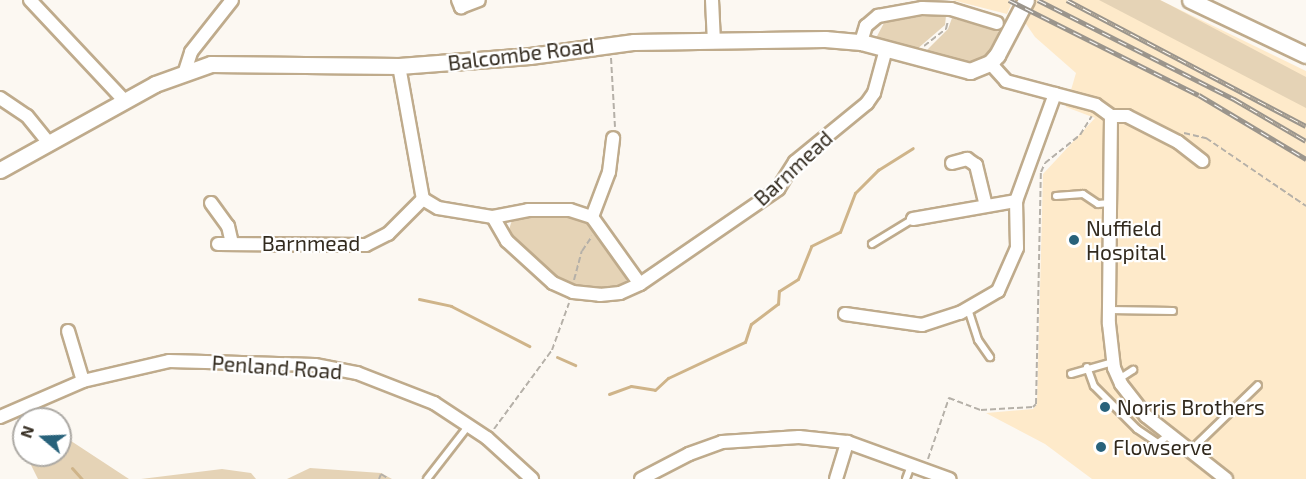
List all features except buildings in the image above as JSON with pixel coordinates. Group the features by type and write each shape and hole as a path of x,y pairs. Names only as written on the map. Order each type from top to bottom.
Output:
{"street":[{"path":"30,0 125,101"},
{"path":"185,71 191,52 232,0"},
{"path":"458,0 461,7 479,0"},
{"path":"712,0 714,42"},
{"path":"1026,0 1004,47 990,63 1006,81 1096,105 1111,117 1127,116 1178,142 1202,161"},
{"path":"1190,0 1216,6 1306,55"},
{"path":"861,42 866,26 878,16 922,4 951,9 997,23"},
{"name":"Balcombe Road","path":"0,170 125,101 185,71 235,63 399,66 530,56 610,44 861,42 918,59 970,70 990,63"},
{"name":"Barnmead","path":"493,217 507,241 553,284 573,292 620,293 640,284 778,189 795,162 867,103 877,84 886,49"},
{"path":"399,66 423,199 438,208 493,217 528,210 570,210 596,221 640,284"},
{"path":"844,314 922,325 968,309 998,291 1017,248 1016,201 1055,94"},
{"path":"0,98 27,116 50,144"},
{"path":"1111,117 1109,310 1113,362 1119,379 1146,416 1226,479"},
{"path":"596,221 609,172 613,138"},
{"path":"952,163 967,159 976,165 986,206"},
{"name":"Barnmead","path":"218,244 366,245 388,234 423,199"},
{"path":"913,219 1016,201"},
{"path":"211,203 228,226 232,244"},
{"path":"68,331 83,381"},
{"name":"Penland Road","path":"0,417 83,381 169,362 315,365 392,384 470,425 532,479"},
{"path":"641,479 689,454 722,442 799,437 847,442 924,468 949,479"},
{"path":"836,479 847,442"}],"lane":[{"path":"1056,196 1083,194 1098,204 1111,203"},
{"path":"872,244 913,219"},
{"path":"968,309 978,340 990,357"},
{"path":"1109,310 1173,311"},
{"path":"1071,374 1113,362"},
{"path":"1087,368 1094,386 1137,429 1158,443 1169,435"},
{"path":"1119,379 1133,370"},
{"path":"1191,450 1258,385"},
{"path":"427,479 470,425"},
{"path":"906,479 911,464"}],"path":[{"path":"918,59 922,48 946,29 951,9"},
{"path":"610,44 616,121 613,138"},
{"path":"924,468 949,398 981,410 1033,407 1036,404 1041,172 1045,163 1080,135 1096,105"},
{"path":"1174,131 1206,138 1306,206"},
{"path":"487,438 552,350 573,292 582,251 596,221"},
{"path":"378,479 381,474 389,479"}],"shaded area":[{"path":"952,0 1013,0 1007,14"},
{"path":"1035,0 1160,0 1306,71 1306,479 1092,479 1045,444 986,413 1033,409 1037,404 1043,174 1095,118 1066,107 1076,73 1035,37 1024,21"},
{"path":"1099,0 1160,0 1170,5 1306,77 1306,108"},
{"path":"929,15 946,16 945,25 916,50 876,38 884,23"},
{"path":"952,18 1004,33 984,59 967,64 922,55 948,29"},
{"path":"570,215 590,222 628,273 625,285 619,290 579,290 555,278 512,241 508,233 512,220 519,216"},
{"path":"72,442 129,479 38,479 32,467 72,467"},
{"path":"310,468 381,473 392,479 287,479"},
{"path":"222,469 251,473 256,479 141,479"}],"waterway":[{"path":"609,394 631,386 655,390 668,378 745,342 751,324 778,304 779,291 798,279 811,246 840,232 855,193 878,170 913,148"},
{"path":"419,299 451,306 529,346"},
{"path":"557,357 575,365"},
{"path":"72,468 82,479"}],"railway":[{"path":"1009,0 1199,95 1306,159"},
{"path":"1038,0 1234,99 1306,141"},
{"path":"1067,0 1306,126"}],"place":[{"name":"Nuffield Hospital","path":"1074,240"},
{"name":"Norris Brothers","path":"1105,407"},
{"name":"Flowserve","path":"1101,447"}]}
